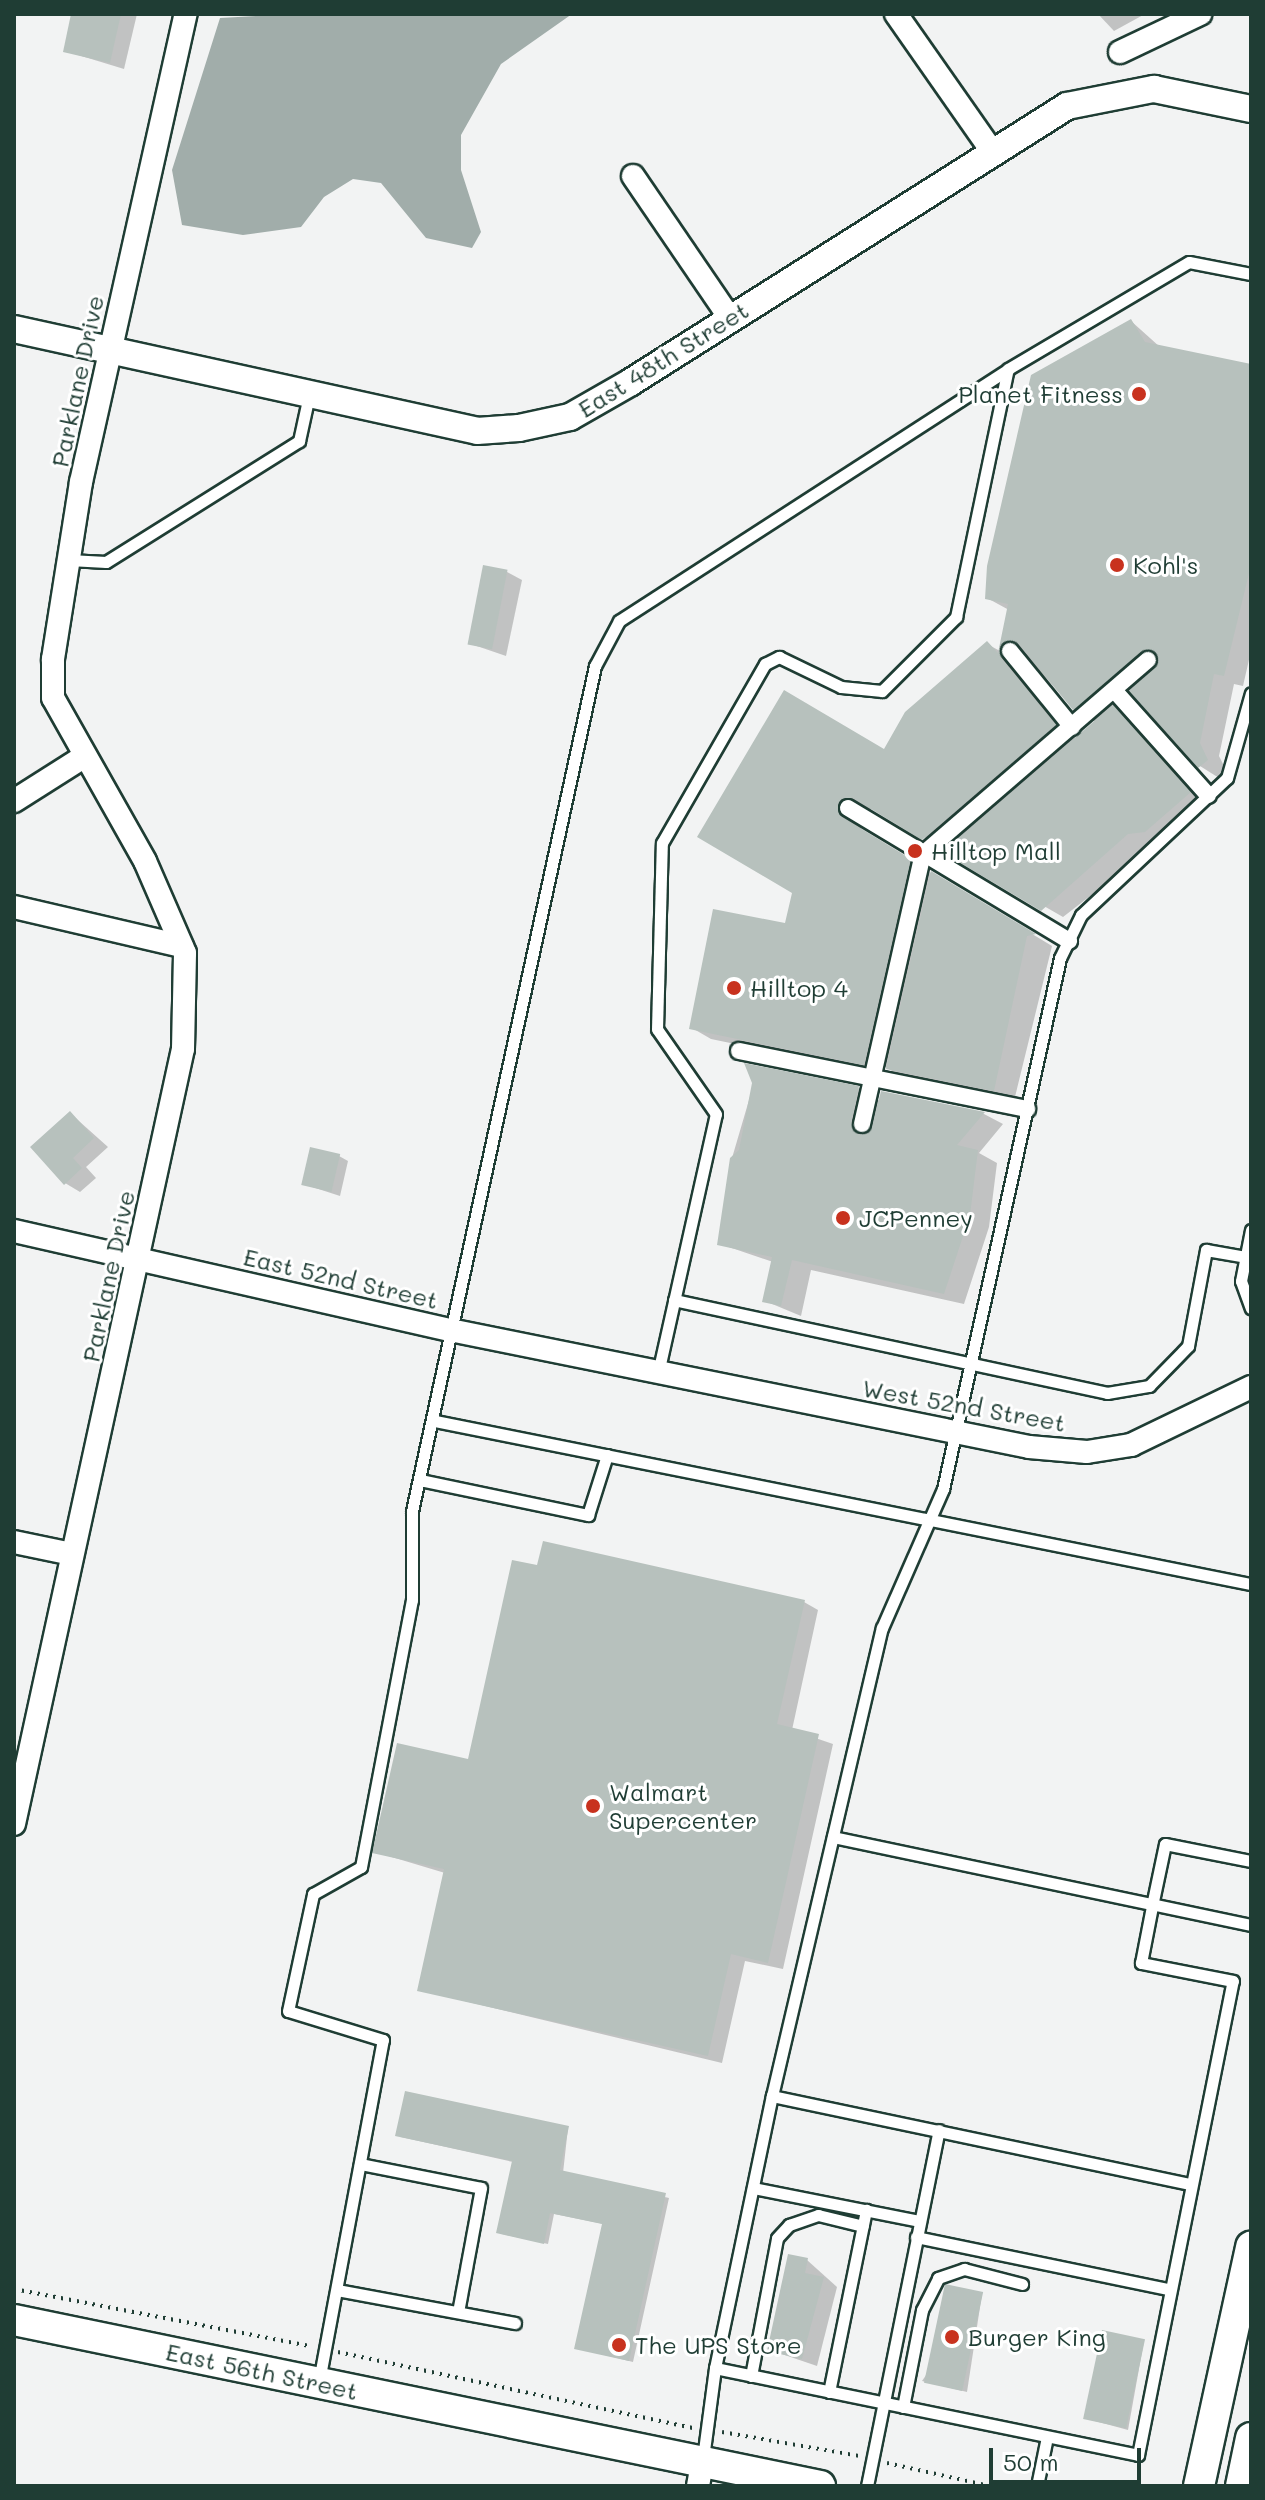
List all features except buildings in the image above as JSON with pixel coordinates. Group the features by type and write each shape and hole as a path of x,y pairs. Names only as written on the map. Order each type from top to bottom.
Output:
{"main road":[{"path":"1199,2486 1251,2247"},
{"name":"East 56th Street","path":"14,2320 510,2422 700,2474 820,2486"},
{"path":"1241,2486 1251,2438"}],"street":[{"name":"Parklane Drive","path":"14,1824 183,1049 182,946 53,698 69,560 110,348 186,14"},
{"path":"896,14 990,148"},
{"path":"1120,52 1200,14"},
{"name":"East 48th Street","path":"14,329 477,431 519,428 570,417 730,318 990,148 1099,95 1154,89 1251,109"},
{"path":"633,176 730,318"},
{"path":"1010,651 1072,727"},
{"path":"862,1124 923,854 1148,660"},
{"path":"1114,690 1208,795"},
{"path":"14,801 85,756"},
{"path":"848,808 1069,941"},
{"path":"14,907 182,946"},
{"path":"739,1051 1027,1109"},
{"name":"East 52nd Street","path":"14,1231 450,1330 658,1373"},
{"name":"West 52nd Street","path":"658,1373 956,1433 1087,1452 1131,1445 1251,1387"},
{"path":"14,1542 72,1554"}],"lane":[{"path":"319,2383 383,2040 288,2011 313,1894 361,1867 412,1600 412,1511 435,1421 450,1330 575,729 595,666 619,621 1008,369 1189,262 1251,274"},
{"path":"658,1373 716,1114 657,1029 662,843 765,664 779,657 852,691 882,691 956,617 1008,369"},
{"path":"69,560 106,562 299,441 309,395"},
{"path":"700,2474 709,2429 715,2368 772,2096 882,1628 930,1518 956,1433 1027,1109 1069,941 1081,915 1227,778 1247,733 1251,693"},
{"path":"1251,1230 1242,1295 1251,1308"},
{"path":"674,1300 1107,1393 1149,1386 1188,1346 1206,1250 1245,1257"},
{"path":"435,1421 1251,1584"},
{"path":"420,1480 588,1515 607,1455"},
{"path":"833,1837 1153,1901 1251,1925"},
{"path":"715,2368 1138,2455 1168,2289 1233,1981 1141,1963 1165,1844 1251,1861"},
{"path":"772,2096 1191,2184"},
{"path":"867,2486 881,2402 939,2130"},
{"path":"360,2164 481,2188 458,2312"},
{"path":"753,2188 920,2221"},
{"path":"829,2392 866,2210"},
{"path":"751,2376 777,2238 789,2225 818,2215 863,2226"},
{"path":"916,2237 1168,2289"},
{"path":"903,2407 922,2310 938,2278 964,2269 1022,2284"},
{"path":"337,2290 515,2323"},
{"path":"1037,2486 1047,2437"}],"path":[{"path":"14,2289 872,2459 990,2486"}],"shaded area":[{"path":"291,14 572,14 501,64 461,135 461,170 481,232 472,248 426,238 381,183 353,179 324,197 301,227 243,235 182,225 172,170 220,18"}],"place":[{"name":"Planet Fitness","path":"1139,394"},
{"name":"Kohl's","path":"1117,565"},
{"name":"Hilltop Mall","path":"915,851"},
{"name":"Hilltop 4","path":"734,988"},
{"name":"JCPenney","path":"843,1218"},
{"name":"Walmart Supercenter","path":"593,1806"},
{"name":"Burger King","path":"952,2337"},
{"name":"The UPS Store","path":"619,2345"}]}
